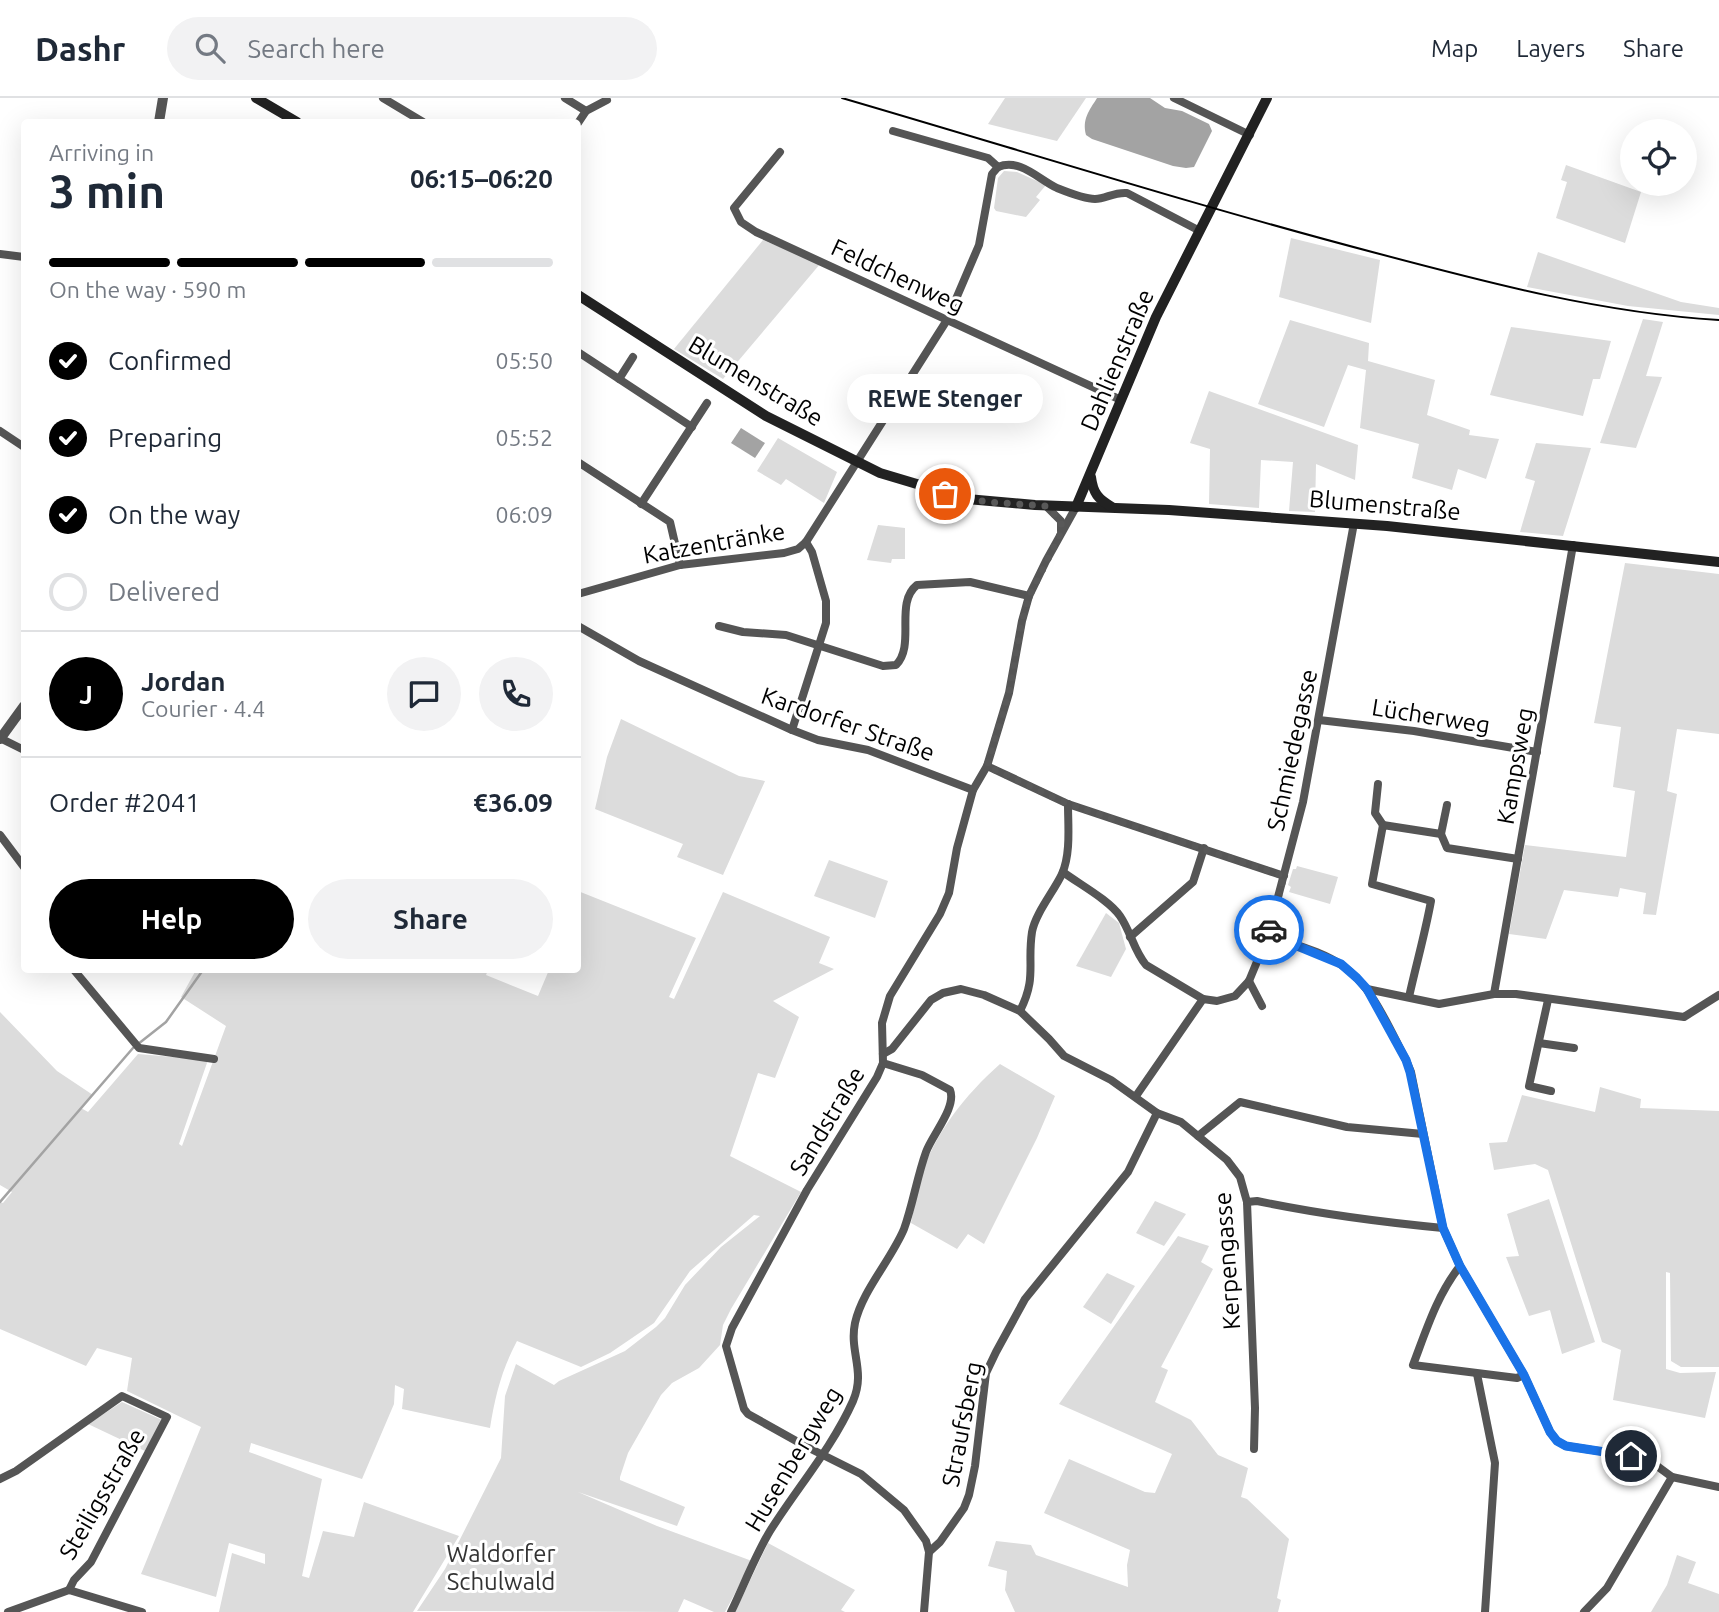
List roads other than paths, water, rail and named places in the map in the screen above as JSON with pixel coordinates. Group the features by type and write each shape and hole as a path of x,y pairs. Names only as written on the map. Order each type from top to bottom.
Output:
{"main road":[{"path":"256,98 292,119"},
{"name":"Dahlienstraße","path":"1076,507 1091,477 1156,317 1267,98"},
{"name":"Blumenstraße","path":"581,297 766,416 856,463 899,480 967,499 1354,523 1719,562"},
{"path":"1091,477 1092,490 1100,500 1112,507"}],"street":[{"path":"160,119 163,98"},
{"path":"383,98 418,119"},
{"path":"565,98 586,111"},
{"path":"1174,98 1250,135"},
{"path":"581,119 586,111 607,100"},
{"path":"893,131 988,158 998,167 1005,164 1024,167 1062,190 1095,199 1115,192 1127,193 1198,230"},
{"name":"Feldchenweg","path":"780,152 734,208 741,222 756,232 1121,400"},
{"name":"Katzentränke","path":"581,593 680,565 784,553 798,549 806,542 947,320 978,245 992,174 998,167"},
{"path":"0,254 21,257"},
{"path":"581,354 692,427"},
{"path":"619,379 633,357"},
{"path":"641,504 707,403"},
{"path":"0,430 21,445"},
{"path":"581,464 670,522 680,565"},
{"path":"1046,506 1061,521 1062,531"},
{"name":"Sandstraße","path":"929,1552 926,1541 901,1507 861,1474 748,1414 744,1409 726,1346 732,1328 807,1189 866,1096 883,1059 882,1023 890,996 940,914 949,893 957,848 973,790 987,766 1009,693 1029,596 1076,507"},
{"name":"Schmiedegasse","path":"1249,981 1268,934 1303,802 1354,523"},
{"path":"792,730 826,623 826,601 812,551 806,542"},
{"name":"Kampsweg","path":"1494,994 1573,545"},
{"path":"719,626 743,632 786,635 883,666 896,665 903,654 908,596 912,588 922,584 970,582 1029,596"},
{"name":"Kardorfer Straße","path":"581,628 634,659 792,730 818,740 867,750 973,790"},
{"path":"21,710 0,738 21,748"},
{"name":"Lücherweg","path":"1319,720 1414,731 1537,752"},
{"path":"987,766 1068,804 1284,876"},
{"path":"1378,784 1375,813 1382,825 1372,884 1431,901 1422,950 1417,959 1409,997"},
{"path":"883,1059 930,1000 943,993 961,989 1020,1011 1032,976 1032,930 1063,872 1068,843 1068,804"},
{"path":"1447,805 1441,834 1447,848 1518,859"},
{"path":"1382,825 1441,834"},
{"path":"0,835 21,863"},
{"path":"1130,937 1193,882 1204,848"},
{"path":"1063,872 1112,907 1120,916 1139,957 1146,965 1203,999 1217,1001 1235,996 1249,981 1262,1006"},
{"path":"1268,934 1341,964 1367,989 1406,1060 1443,1228 1460,1266 1524,1375 1550,1432 1557,1441 1566,1446 1631,1456 1657,1466 1672,1477 1719,1487"},
{"path":"76,973 139,1048 214,1059"},
{"path":"1367,989 1439,1004 1494,994 1516,994 1684,1017 1719,995"},
{"path":"1136,1096 1203,999"},
{"path":"1548,1000 1529,1086 1551,1091"},
{"name":"Kerpengasse","path":"1020,1011 1064,1056 1111,1080 1157,1113 1181,1122 1227,1160 1240,1177 1247,1202 1254,1449"},
{"path":"1539,1044 1574,1048"},
{"name":"Husenbergweg","path":"731,1612 769,1533 822,1454 852,1402 860,1383 855,1350 855,1324 904,1229 917,1177 930,1142 951,1105 953,1097 950,1090 883,1059"},
{"path":"1198,1136 1240,1102 1347,1128 1423,1134"},
{"name":"Straufsberg","path":"929,1552 940,1542 964,1508 969,1495 986,1373 996,1352 1026,1299 1128,1172 1157,1113"},
{"path":"1247,1202 1257,1201 1319,1214 1383,1223 1443,1228"},
{"path":"1460,1266 1438,1301 1413,1365 1517,1378 1524,1375"},
{"path":"1477,1374 1495,1463 1485,1612"},
{"name":"Steiligsstraße","path":"0,1479 16,1471 122,1396 167,1417 91,1562 74,1580 69,1590"},
{"path":"1584,1612 1607,1588 1672,1477"},
{"path":"924,1612 929,1552"},
{"path":"8,1612 69,1590 142,1612"}],"waterway":[{"path":"0,1202 133,1048 166,1022 201,973"}],"tram line":[{"path":"842,98 1242,216 1461,275 1589,304 1719,320"}],"place":[{"name":"REWE Stenger","path":"945,494"}],"park label":[{"name":"Waldorfer Schulwald","path":"501,1567"}]}
